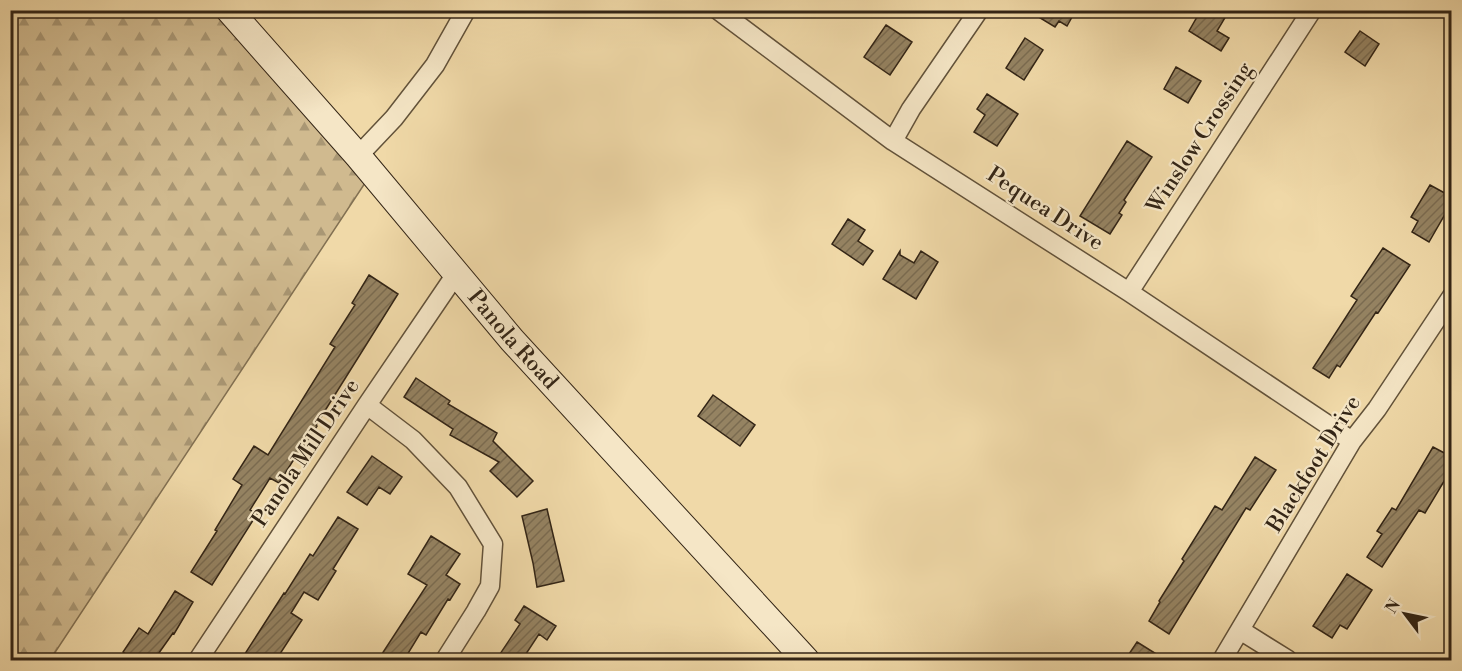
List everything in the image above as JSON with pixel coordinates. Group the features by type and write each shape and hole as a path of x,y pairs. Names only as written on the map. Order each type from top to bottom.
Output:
{"main road":[{"name":"Panola Road","path":"229,10 358,156 512,340 806,660"}],"street":[{"path":"358,156 394,118 435,65 466,10"},
{"name":"Pequea Drive","path":"718,10 893,141 1129,292 1352,441"},
{"path":"893,141 911,109 979,10"},
{"name":"Winslow Crossing","path":"1129,292 1312,10"},
{"name":"Panola Mill Drive","path":"198,660 456,274"},
{"name":"Blackfoot Drive","path":"1222,660 1352,441 1377,409 1452,296"},
{"path":"367,405 413,440 458,487 494,544 490,586 477,611 445,660"},
{"path":"1240,630 1288,660"}],"green space":[{"path":"10,11 237,11 369,177 50,660 11,660"}],"building":[{"path":"1027,10 1076,10 1067,26 1059,21 1055,27"},
{"path":"1201,10 1217,10 1226,16 1217,31 1229,38 1221,51 1189,31"},
{"path":"886,25 912,42 890,75 864,57"},
{"path":"1360,31 1379,44 1365,66 1345,52"},
{"path":"1025,38 1043,50 1024,80 1006,68"},
{"path":"1176,67 1201,81 1188,103 1164,89"},
{"path":"987,94 1018,114 997,146 974,132 985,115 977,109"},
{"path":"1127,141 1152,157 1124,200 1126,202 1119,213 1122,215 1110,234 1080,216"},
{"path":"1430,185 1452,197 1452,202 1429,242 1412,232 1418,221 1411,217"},
{"path":"848,219 865,230 858,241 873,251 863,265 832,244"},
{"path":"1383,248 1410,265 1340,367 1337,365 1329,378 1313,368 1357,300 1351,296"},
{"path":"900,251 900,255 914,263 921,251 938,262 916,299 883,279"},
{"path":"369,275 398,294 298,457 296,456 279,483 270,478 250,510 257,514 212,585 191,572 242,485 233,479 254,446 268,455 335,347 330,344 355,305 352,303"},
{"path":"416,378 450,401 448,404 497,433 493,441 533,481 517,497 490,471 499,462 450,435 453,429 404,397"},
{"path":"713,395 755,425 740,446 698,416"},
{"path":"1433,447 1452,457 1452,468 1425,513 1419,510 1382,567 1367,557 1382,534 1377,531 1392,508 1396,510"},
{"path":"372,456 402,477 390,494 379,487 367,505 347,492"},
{"path":"1255,457 1276,470 1250,510 1246,508 1169,634 1149,621 1184,561 1182,559 1215,506 1222,510"},
{"path":"547,509 564,581 537,587 522,516"},
{"path":"338,517 358,529 333,569 336,571 318,600 304,592 291,613 302,620 276,660 241,660 310,554 313,556"},
{"path":"431,536 460,554 446,575 460,584 426,635 421,632 404,660 378,660 427,585 408,574"},
{"path":"1347,574 1372,590 1347,629 1340,625 1332,638 1313,626"},
{"path":"175,591 193,602 174,634 154,660 135,660 123,652 139,628 148,634"},
{"path":"524,606 556,626 547,640 539,634 522,660 496,660 520,624 515,620"},
{"path":"1137,642 1166,660 1125,660"}]}
